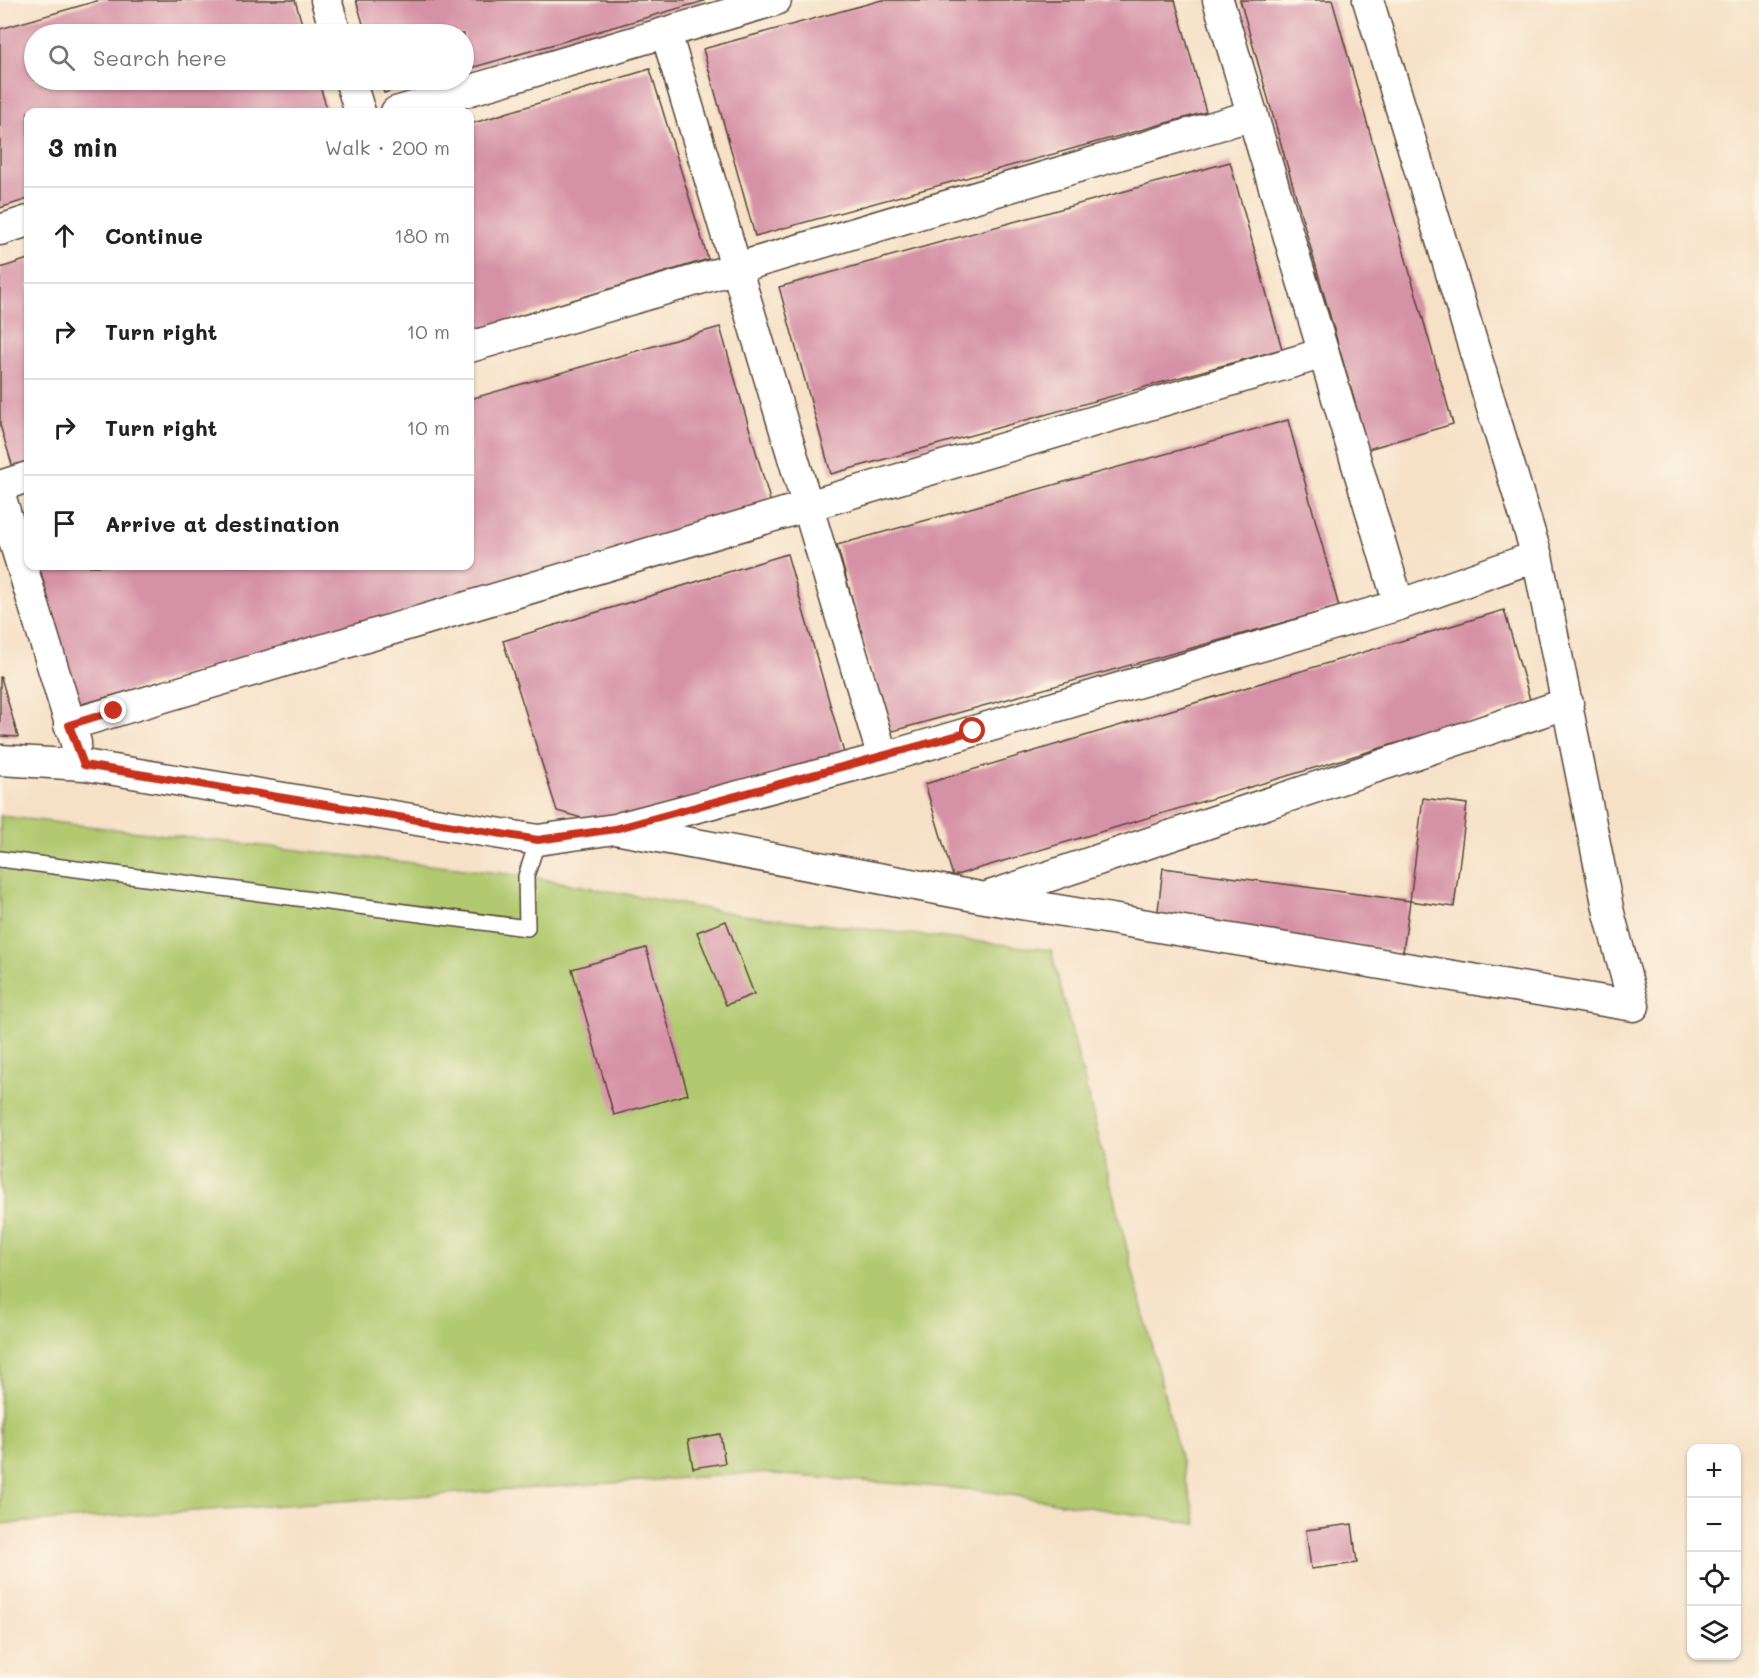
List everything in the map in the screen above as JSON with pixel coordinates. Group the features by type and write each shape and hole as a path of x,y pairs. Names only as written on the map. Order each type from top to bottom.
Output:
{"street":[{"path":"326,0 333,24"},
{"path":"474,89 776,0"},
{"path":"1218,0 1400,605"},
{"path":"615,829 985,898 1634,1006 1609,913 1538,556 1368,0"},
{"path":"666,33 883,758"},
{"path":"353,90 359,108"},
{"path":"410,108 471,90"},
{"path":"474,346 1253,115"},
{"path":"0,230 24,222"},
{"path":"69,725 1324,353"},
{"path":"0,486 24,478"},
{"path":"0,495 69,725 84,765"},
{"path":"0,760 84,765 538,840 615,829 883,758 1400,605 1538,556"},
{"path":"985,898 1568,703"}],"lane":[{"path":"0,859 527,928 526,876 538,840"}],"green space":[{"path":"0,816 526,876 742,915 1051,950 1197,1524 978,1490 759,1473 0,1524"}],"building":[{"path":"100,0 295,0 302,24 24,24 24,90 321,90 327,108 24,108 24,200 0,208 0,29"},
{"path":"356,0 704,0 474,67 474,24 363,24"},
{"path":"882,0 1175,0 1206,112 755,236 703,49"},
{"path":"1240,0 1332,0 1453,424 1368,449"},
{"path":"650,69 708,259 474,331 474,123"},
{"path":"1230,162 1282,349 831,474 779,287"},
{"path":"24,260 24,467 14,471 0,425 0,268"},
{"path":"720,327 772,507 79,705 40,570 474,570 474,398"},
{"path":"1288,420 1339,607 889,732 837,545"},
{"path":"787,554 844,753 606,825 557,811 503,641"},
{"path":"1504,610 1531,703 953,876 925,784"},
{"path":"1,677 18,737 0,736"},
{"path":"1423,798 1467,804 1454,907 1410,901"},
{"path":"1163,868 1410,901 1403,952 1157,919"},
{"path":"726,921 754,994 726,1005 697,932"},
{"path":"646,948 688,1094 614,1115 572,969"},
{"path":"720,1434 725,1463 693,1468 688,1440"},
{"path":"1352,1524 1357,1563 1311,1569 1306,1530"}],"route":[{"path":"114,711 69,725 84,765 538,840 615,829 883,758 973,731"}]}
